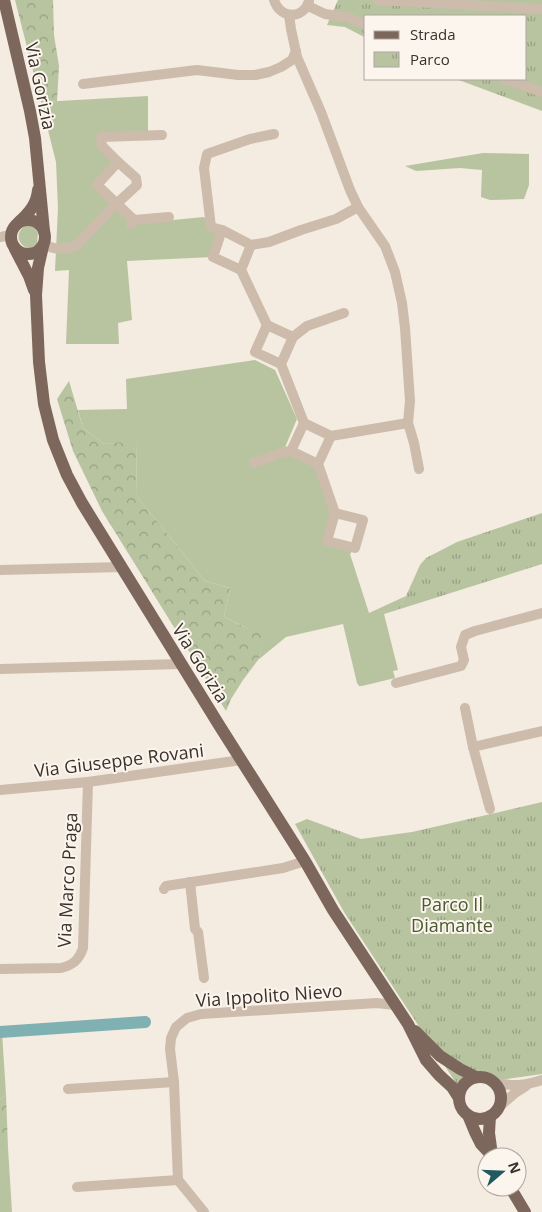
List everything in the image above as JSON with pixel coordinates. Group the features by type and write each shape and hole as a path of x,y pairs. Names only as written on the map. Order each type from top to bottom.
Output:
{"main road":[{"name":"Via Gorizia","path":"4,0 30,111 40,180 44,241 38,268 36,295 39,362 44,404 53,440 67,475 181,664 305,861 333,910 408,1024 426,1060 452,1087 459,1098"},
{"name":"Via Gorizia","path":"36,295 29,276 15,249 5,236 34,205 38,195 40,180"},
{"path":"15,249 20,253 35,253 44,241 42,227 34,220 19,222"},
{"name":"Via Gorizia","path":"408,1024 440,1056 476,1077"},
{"path":"484,1147 468,1115 462,1108 459,1098 465,1083 476,1077 489,1079 498,1088 500,1094 500,1101 494,1112 489,1133 491,1147"},
{"path":"468,1115 484,1118 494,1112"},
{"path":"516,1197 525,1212"}],"street":[{"path":"274,0 278,9 290,15 302,12 309,3 325,14 347,17 364,24"},
{"path":"378,0 542,9"},
{"path":"290,15 296,52 339,163 358,207 385,246 395,272 405,328 410,401 408,423 420,469"},
{"path":"83,84 197,70 255,75 281,68 292,60 296,52"},
{"path":"508,80 542,92"},
{"path":"274,134 250,139 207,154 204,168 211,227 222,230 251,245 269,242 336,219 358,207"},
{"path":"44,241 50,248 60,249 76,245 137,185 136,178 102,146 101,137 162,135"},
{"path":"118,162 97,185 132,222 168,217"},
{"path":"222,230 213,257 241,270 267,325 293,338"},
{"path":"241,270 251,245"},
{"path":"281,364 293,338 307,326 344,313"},
{"path":"267,325 255,352 281,364 304,423 331,436 408,423"},
{"path":"291,451 304,423"},
{"path":"331,436 318,464 335,513"},
{"path":"254,463 283,452 291,451 318,464"},
{"path":"0,570 122,567"},
{"path":"396,683 461,666 464,660 461,646 465,635 542,613"},
{"path":"0,669 181,664"},
{"path":"466,708 473,747 490,809"},
{"path":"473,747 542,731"},
{"name":"Via Giuseppe Rovani","path":"0,790 88,782 241,760"},
{"name":"Via Marco Praga","path":"0,969 61,968 76,962 80,956 83,948 88,782"},
{"path":"164,889 166,886 283,868 305,861"},
{"path":"190,882 195,929 198,932 204,978"},
{"name":"Via Ippolito Nievo","path":"178,1180 174,1082 170,1049 171,1038 181,1021 200,1014 377,1003 395,1005"},
{"path":"494,1083 512,1086 542,1080"},
{"path":"68,1089 174,1082"},
{"path":"494,1112 515,1093 529,1084"},
{"path":"77,1186 178,1180 204,1212"}],"green space":[{"path":"15,0 53,0 54,35 59,66 57,101 41,102"},
{"path":"338,0 542,0 542,111 459,80 527,80 527,15 364,15 364,37 345,27 327,25"},
{"path":"148,96 148,136 101,137 118,162 98,185 131,224 204,217 211,227 222,230 213,257 127,261 132,320 118,323 119,344 66,344 69,270 55,271 58,208 56,162 41,102"},
{"path":"483,153 529,154 529,185 524,199 490,200 481,197 482,170 460,168 416,171 405,166"},
{"path":"26,225 34,227 38,233 37,244 30,249 22,245 19,238 20,231"},
{"path":"255,360 275,370 297,419 283,452 318,464 335,513 327,541 355,548 350,554 369,613 406,596 397,610 384,614 398,670 393,671 395,678 359,686 343,624 286,637 258,660 267,630 249,629 224,617 230,588 205,581 137,497 136,442 104,444 83,428 78,410 127,409 126,379"},
{"path":"69,381 83,428 104,444 136,441 137,497 205,581 230,588 224,617 249,629 268,629 258,660 231,699 226,711 102,511 73,451 57,399"},
{"path":"542,513 542,564 397,610 406,596 420,565 426,558 457,542"},
{"name":"Parco Il Diamante","path":"542,802 542,1074 458,1086 344,912 295,824 307,819 361,839 412,832"},
{"path":"0,1032 2,1032 6,1095 0,1099"},
{"path":"6,1095 8,1148 0,1148 0,1099"},
{"path":"0,1148 8,1148 12,1212 0,1212"}],"waterway":[{"path":"0,1032 145,1022"}]}
